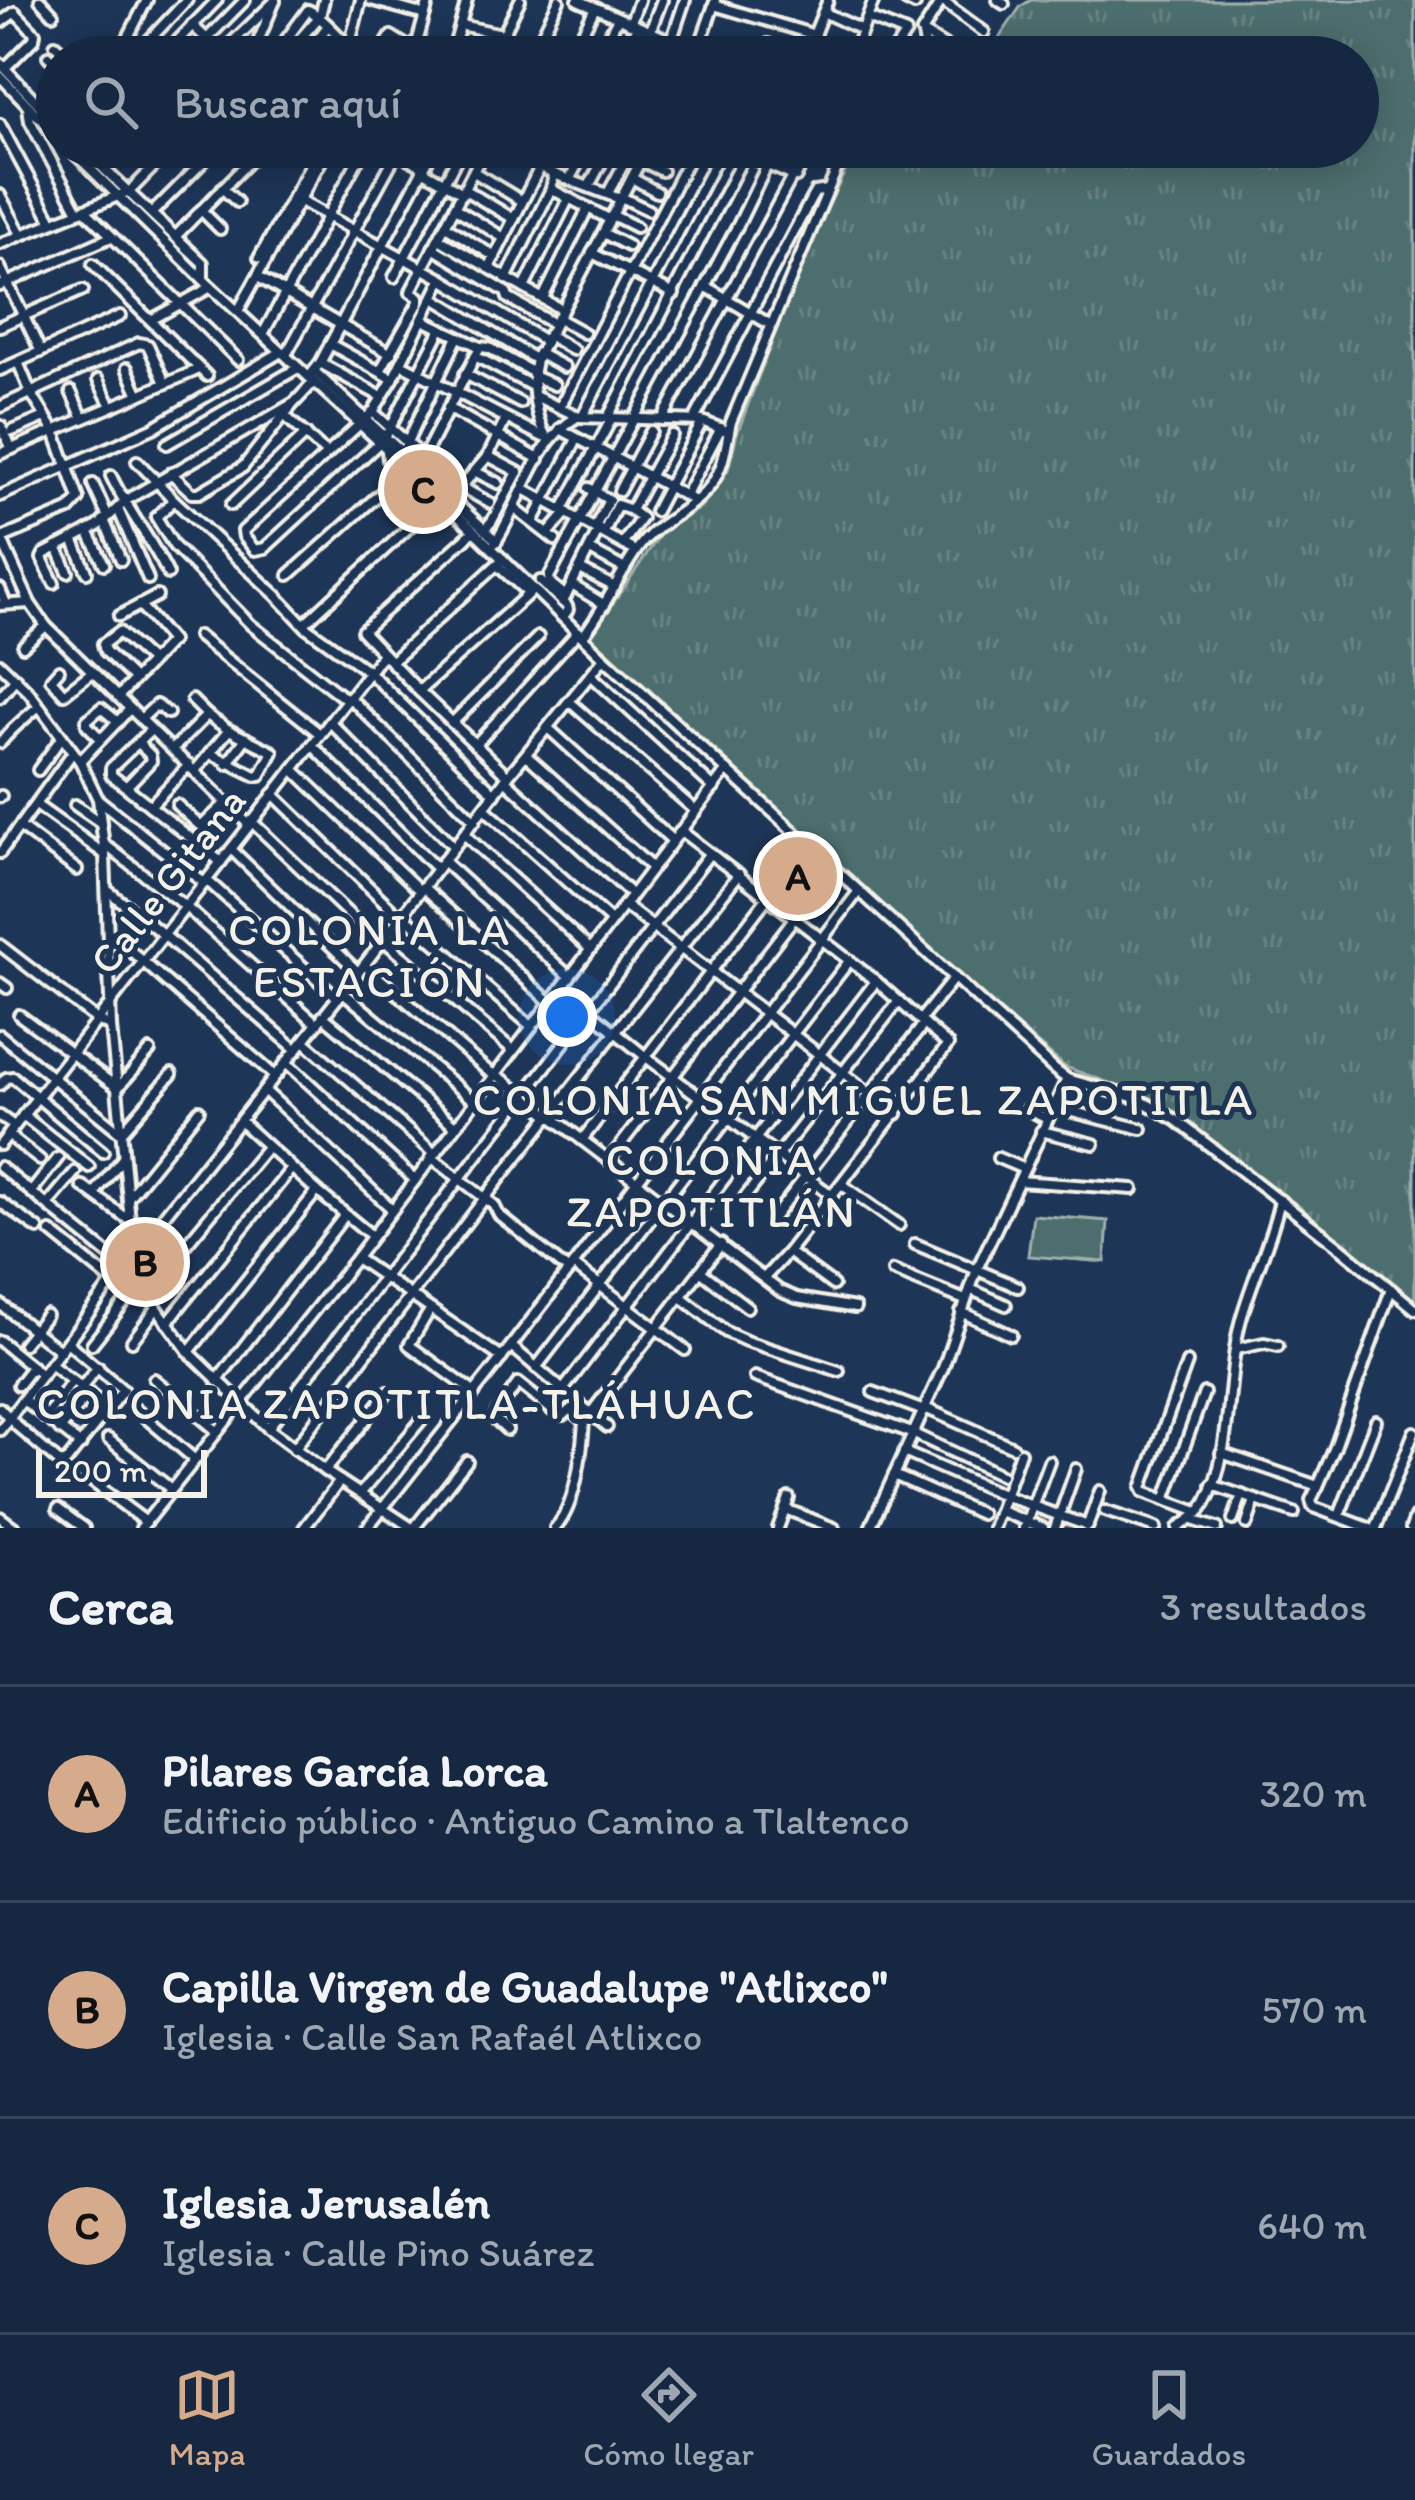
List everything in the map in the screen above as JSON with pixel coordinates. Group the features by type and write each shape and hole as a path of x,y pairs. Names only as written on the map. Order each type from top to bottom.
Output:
{"street":[{"path":"40,0 53,14"},
{"path":"129,36 147,0"},
{"path":"154,36 187,0"},
{"path":"182,36 217,0"},
{"path":"210,36 245,0"},
{"path":"260,36 276,0"},
{"path":"241,36 276,0"},
{"path":"295,36 320,16 324,0"},
{"path":"352,36 361,0"},
{"path":"371,0 425,15"},
{"path":"421,36 429,0"},
{"path":"457,36 467,0"},
{"path":"502,36 520,0"},
{"path":"541,36 559,0"},
{"path":"578,0 658,36"},
{"path":"607,36 617,0"},
{"path":"629,36 639,0"},
{"path":"653,34 662,0"},
{"path":"675,36 685,0"},
{"path":"859,36 874,0"},
{"path":"923,36 942,0 984,32"},
{"path":"704,36 715,2 808,36"},
{"path":"814,36 825,4 862,30"},
{"path":"579,36 593,5"},
{"path":"292,36 308,10 337,36"},
{"path":"0,23 15,11 35,33 2,69"},
{"path":"868,18 906,33 904,36"},
{"path":"460,25 495,36"},
{"path":"192,26 204,36"},
{"path":"320,36 327,27"},
{"path":"922,32 928,36"},
{"path":"2,69 36,115"},
{"path":"2,69 36,102"},
{"path":"28,107 36,131"},
{"path":"0,124 52,221"},
{"path":"57,168 81,210 238,360"},
{"path":"89,168 298,368 382,397"},
{"path":"0,244 130,190 152,168"},
{"path":"152,213 197,168"},
{"path":"176,236 242,168"},
{"path":"238,311 310,168"},
{"path":"259,258 316,168"},
{"path":"263,334 353,168"},
{"path":"0,496 153,428 284,353 388,168"},
{"path":"394,277 452,168"},
{"path":"380,371 418,302 412,289 476,168"},
{"path":"489,268 538,168"},
{"path":"544,168 648,210"},
{"path":"506,279 550,189 554,168"},
{"path":"569,180 576,168"},
{"path":"589,186 599,168"},
{"path":"608,194 622,168"},
{"path":"548,440 535,392 537,357 636,168"},
{"path":"656,168 662,171"},
{"path":"560,407 684,168"},
{"path":"494,544 548,440 581,416 713,168"},
{"path":"514,508 551,537 738,168"},
{"path":"563,616 568,610 564,599 548,580 592,489 767,168"},
{"path":"773,168 793,176 802,168"},
{"path":"690,498 725,430 835,168"},
{"path":"171,473 195,495 243,467 314,374 423,169 514,219"},
{"path":"106,170 203,263 202,278"},
{"path":"474,172 522,200"},
{"path":"662,420 793,176"},
{"path":"632,178 656,192"},
{"path":"222,188 237,202"},
{"path":"550,189 636,227"},
{"path":"655,511 751,312 815,193 828,190"},
{"path":"0,195 21,234"},
{"path":"524,288 569,198"},
{"path":"296,199 573,350"},
{"path":"455,208 504,238"},
{"path":"543,298 588,208"},
{"path":"201,210 220,229"},
{"path":"446,226 495,256"},
{"path":"603,233 628,246"},
{"path":"4,284 111,237"},
{"path":"436,244 543,298 558,317"},
{"path":"436,244 506,292 508,298 558,317 584,333"},
{"path":"592,253 674,294"},
{"path":"93,265 207,376"},
{"path":"0,266 4,284 41,352"},
{"path":"258,277 437,384 548,440"},
{"path":"441,328 386,439 265,548 255,550 243,531 367,418 393,379 442,279"},
{"path":"705,286 771,325"},
{"path":"151,320 211,287"},
{"path":"0,326 83,290"},
{"path":"434,298 537,357 564,367"},
{"path":"487,329 496,311"},
{"path":"0,370 120,316"},
{"path":"423,320 458,337 535,392 581,416 698,420 725,430"},
{"path":"405,448 458,337"},
{"path":"0,407 143,342 165,383"},
{"path":"329,344 393,379"},
{"path":"421,461 477,352 489,349 554,385"},
{"path":"18,362 55,432 79,499 70,510 1,538 30,603 46,626 250,823 380,941 513,1050"},
{"path":"127,368 139,395"},
{"path":"167,443 298,368"},
{"path":"0,454 195,370"},
{"path":"314,374 367,418 494,544 500,562 534,588 604,658 1044,1060 1067,1078 1114,1090 1194,1133 1415,1309"},
{"path":"465,374 520,404"},
{"path":"98,380 112,406"},
{"path":"71,392 83,418"},
{"path":"54,583 42,556 88,531 156,482 294,403"},
{"path":"448,408 539,459"},
{"path":"284,415 326,453"},
{"path":"12,431 45,417"},
{"path":"367,418 386,439 421,461 479,530"},
{"path":"490,502 461,488 488,456 506,419"},
{"path":"1,425 12,449"},
{"path":"560,429 690,498"},
{"path":"475,745 605,605 635,551 659,525 712,483 725,430"},
{"path":"619,490 651,431"},
{"path":"231,505 306,434"},
{"path":"631,510 672,435"},
{"path":"304,624 430,509 388,460 386,439"},
{"path":"529,519 577,439"},
{"path":"488,456 529,478"},
{"path":"136,461 304,624 369,672 495,794"},
{"path":"474,471 498,483"},
{"path":"518,472 492,521 362,631 507,778 632,894"},
{"path":"289,575 402,474"},
{"path":"111,476 148,579"},
{"path":"93,484 121,560"},
{"path":"524,489 635,551"},
{"path":"564,599 600,529 609,500 592,489"},
{"path":"174,500 156,517 174,546 251,625 348,698 475,821"},
{"path":"600,529 617,505 631,510 641,518 623,543"},
{"path":"122,507 152,541 168,574"},
{"path":"88,531 104,564"},
{"path":"73,539 87,572"},
{"path":"57,547 68,572"},
{"path":"590,550 625,569"},
{"path":"391,662 500,562"},
{"path":"580,568 615,587"},
{"path":"572,585 605,605"},
{"path":"534,588 564,599"},
{"path":"419,691 534,588"},
{"path":"0,589 3,604 30,603"},
{"path":"118,616 157,596"},
{"path":"118,697 171,641 140,605"},
{"path":"23,646 46,626"},
{"path":"134,679 103,644 119,632 151,661"},
{"path":"198,636 320,734"},
{"path":"452,723 538,637"},
{"name":"Calle Gitana","path":"0,1145 383,654"},
{"path":"0,1430 604,658"},
{"path":"0,664 80,761 98,799 111,1027 130,1221 134,1255 157,1308 189,1352 268,1428 325,1472 413,1528 467,1461"},
{"path":"59,670 50,679 64,694 92,672"},
{"path":"591,675 714,788"},
{"path":"0,698 16,678"},
{"path":"192,700 230,730 273,752 260,776 210,753"},
{"path":"570,702 696,811"},
{"path":"141,719 156,704 167,712"},
{"path":"0,743 39,706"},
{"path":"101,739 87,720 101,708 118,722"},
{"path":"80,761 130,709"},
{"path":"173,748 207,715"},
{"path":"329,722 454,847"},
{"path":"151,729 111,768 111,775 221,862"},
{"path":"548,729 673,842"},
{"path":"150,806 230,730"},
{"path":"38,770 62,737"},
{"path":"227,764 246,738"},
{"path":"123,784 151,761 138,743"},
{"path":"312,746 568,976"},
{"path":"0,853 73,752"},
{"path":"526,755 652,868"},
{"path":"293,769 549,1001"},
{"path":"82,1474 144,1525 356,1258 727,770"},
{"path":"273,794 401,915 530,1026"},
{"path":"98,799 474,1101"},
{"path":"177,805 203,825 227,802"},
{"path":"36,805 186,907 455,1126"},
{"path":"75,805 101,823"},
{"path":"484,808 611,921"},
{"path":"20,827 77,870"},
{"path":"681,831 850,960 948,1045 765,1277"},
{"path":"464,834 590,949"},
{"path":"231,849 361,968 780,1291 855,1307"},
{"path":"268,1428 710,853"},
{"path":"294,1449 739,874"},
{"path":"106,889 297,1050"},
{"path":"367,1528 476,1393 859,891"},
{"path":"582,1140 768,897"},
{"path":"624,905 897,1114"},
{"path":"609,1160 795,917"},
{"path":"108,931 275,1076"},
{"path":"0,945 111,1027"},
{"path":"536,1367 850,960"},
{"path":"774,1217 871,1095 954,977"},
{"path":"563,1390 876,981"},
{"path":"561,988 831,1196"},
{"path":"745,1197 899,1001"},
{"path":"19,1016 118,1088"},
{"path":"0,1035 121,1133"},
{"path":"304,1041 458,1178 494,1204 500,1215 685,1350"},
{"path":"118,1088 150,1051"},
{"path":"286,1063 415,1180"},
{"path":"121,1133 172,1074"},
{"path":"0,1085 10,1076 103,1152"},
{"path":"883,1528 871,1526 943,1368 977,1269 1067,1078"},
{"path":"265,1090 392,1209"},
{"path":"1053,1107 1142,1129"},
{"path":"1027,1109 1046,1119"},
{"path":"128,1198 199,1110"},
{"path":"23,1115 89,1168"},
{"path":"0,1116 40,1160"},
{"path":"240,1121 372,1236"},
{"path":"1041,1131 1094,1144"},
{"path":"148,1290 267,1147"},
{"path":"94,1194 123,1157"},
{"path":"32,1191 58,1158"},
{"path":"998,1158 1024,1169"},
{"path":"0,1167 124,1267 141,1274"},
{"path":"167,1323 292,1168"},
{"path":"48,1204 75,1172"},
{"path":"1019,1180 1133,1189"},
{"path":"841,1184 899,1225"},
{"path":"82,1186 130,1221"},
{"path":"189,1352 317,1191"},
{"path":"1178,1528 1203,1507 1212,1485 1250,1288 1280,1200"},
{"path":"0,1202 38,1229"},
{"path":"217,1381 345,1214"},
{"path":"51,1232 113,1282"},
{"path":"591,1413 721,1244"},
{"path":"915,1244 1018,1287"},
{"path":"788,1252 833,1285"},
{"path":"356,1258 502,1358"},
{"path":"700,1271 747,1307"},
{"path":"893,1271 965,1300"},
{"path":"92,1344 141,1274"},
{"path":"970,1289 1006,1305"},
{"path":"1390,1289 1335,1448 1310,1504 1372,1528 1414,1432"},
{"path":"680,1296 726,1332 839,1371"},
{"path":"0,1304 60,1351"},
{"path":"132,1341 157,1308"},
{"path":"961,1312 1011,1335"},
{"path":"23,1344 46,1315"},
{"path":"427,1315 409,1345 476,1393"},
{"path":"0,1341 42,1375"},
{"path":"0,1408 61,1464 66,1462 123,1390 67,1342"},
{"path":"1236,1349 1264,1343 1278,1346"},
{"path":"512,1346 607,1427"},
{"path":"1187,1363 1142,1488 1217,1528"},
{"path":"50,1364 109,1409"},
{"path":"18,1385 32,1367"},
{"path":"60,1430 98,1367"},
{"path":"755,1377 911,1433 1001,1475"},
{"path":"154,1378 217,1431"},
{"path":"45,1418 72,1381"},
{"path":"507,1430 495,1419 496,1412 518,1383 558,1415 571,1408 584,1421 578,1470 555,1528"},
{"path":"325,1472 388,1392"},
{"path":"873,1392 1017,1449 994,1528"},
{"path":"1165,1500 1204,1393"},
{"path":"23,1400 81,1445"},
{"path":"133,1407 194,1460"},
{"path":"360,1494 424,1417"},
{"path":"1339,1516 1376,1421"},
{"path":"108,1439 171,1489"},
{"path":"904,1452 1087,1527 1100,1491"},
{"path":"1221,1453 1318,1486"},
{"path":"1026,1524 1049,1461"},
{"path":"1055,1528 1076,1469"},
{"path":"894,1475 981,1514"},
{"path":"304,1528 340,1481"},
{"path":"1212,1485 1294,1513"},
{"path":"1233,1520 1241,1495"},
{"path":"778,1528 789,1498"},
{"path":"1247,1524 1255,1500"},
{"path":"58,1508 84,1528"},
{"path":"785,1509 833,1528"},
{"path":"1000,1511 1043,1528"},
{"path":"1105,1511 1156,1528"},
{"path":"0,1517 15,1528"},
{"path":"1411,1528 1415,1517"}],"green space":[{"path":"1031,0 1415,0 1415,1303 1300,1207 1154,1099 1065,1067 591,636 663,530 701,507 728,470 803,258 847,168 1379,168 1379,36 1000,36 1021,6"},
{"path":"1033,1215 1108,1221 1105,1262 1028,1256"}],"place":[{"name":"Iglesia Jerusalén","path":"423,489"},
{"name":"Pilares García Lorca","path":"798,876"},
{"name":"Capilla Virgen de Guadalupe \"Atlixco\"","path":"145,1262"}],"district":[{"name":"COLONIA LA ESTACIÓN","path":"370,955"},
{"name":"COLONIA SAN MIGUEL ZAPOTITLA","path":"864,1099"},
{"name":"COLONIA ZAPOTITLÁN","path":"712,1185"},
{"name":"COLONIA ZAPOTITLA-TLÁHUAC","path":"397,1403"}]}
